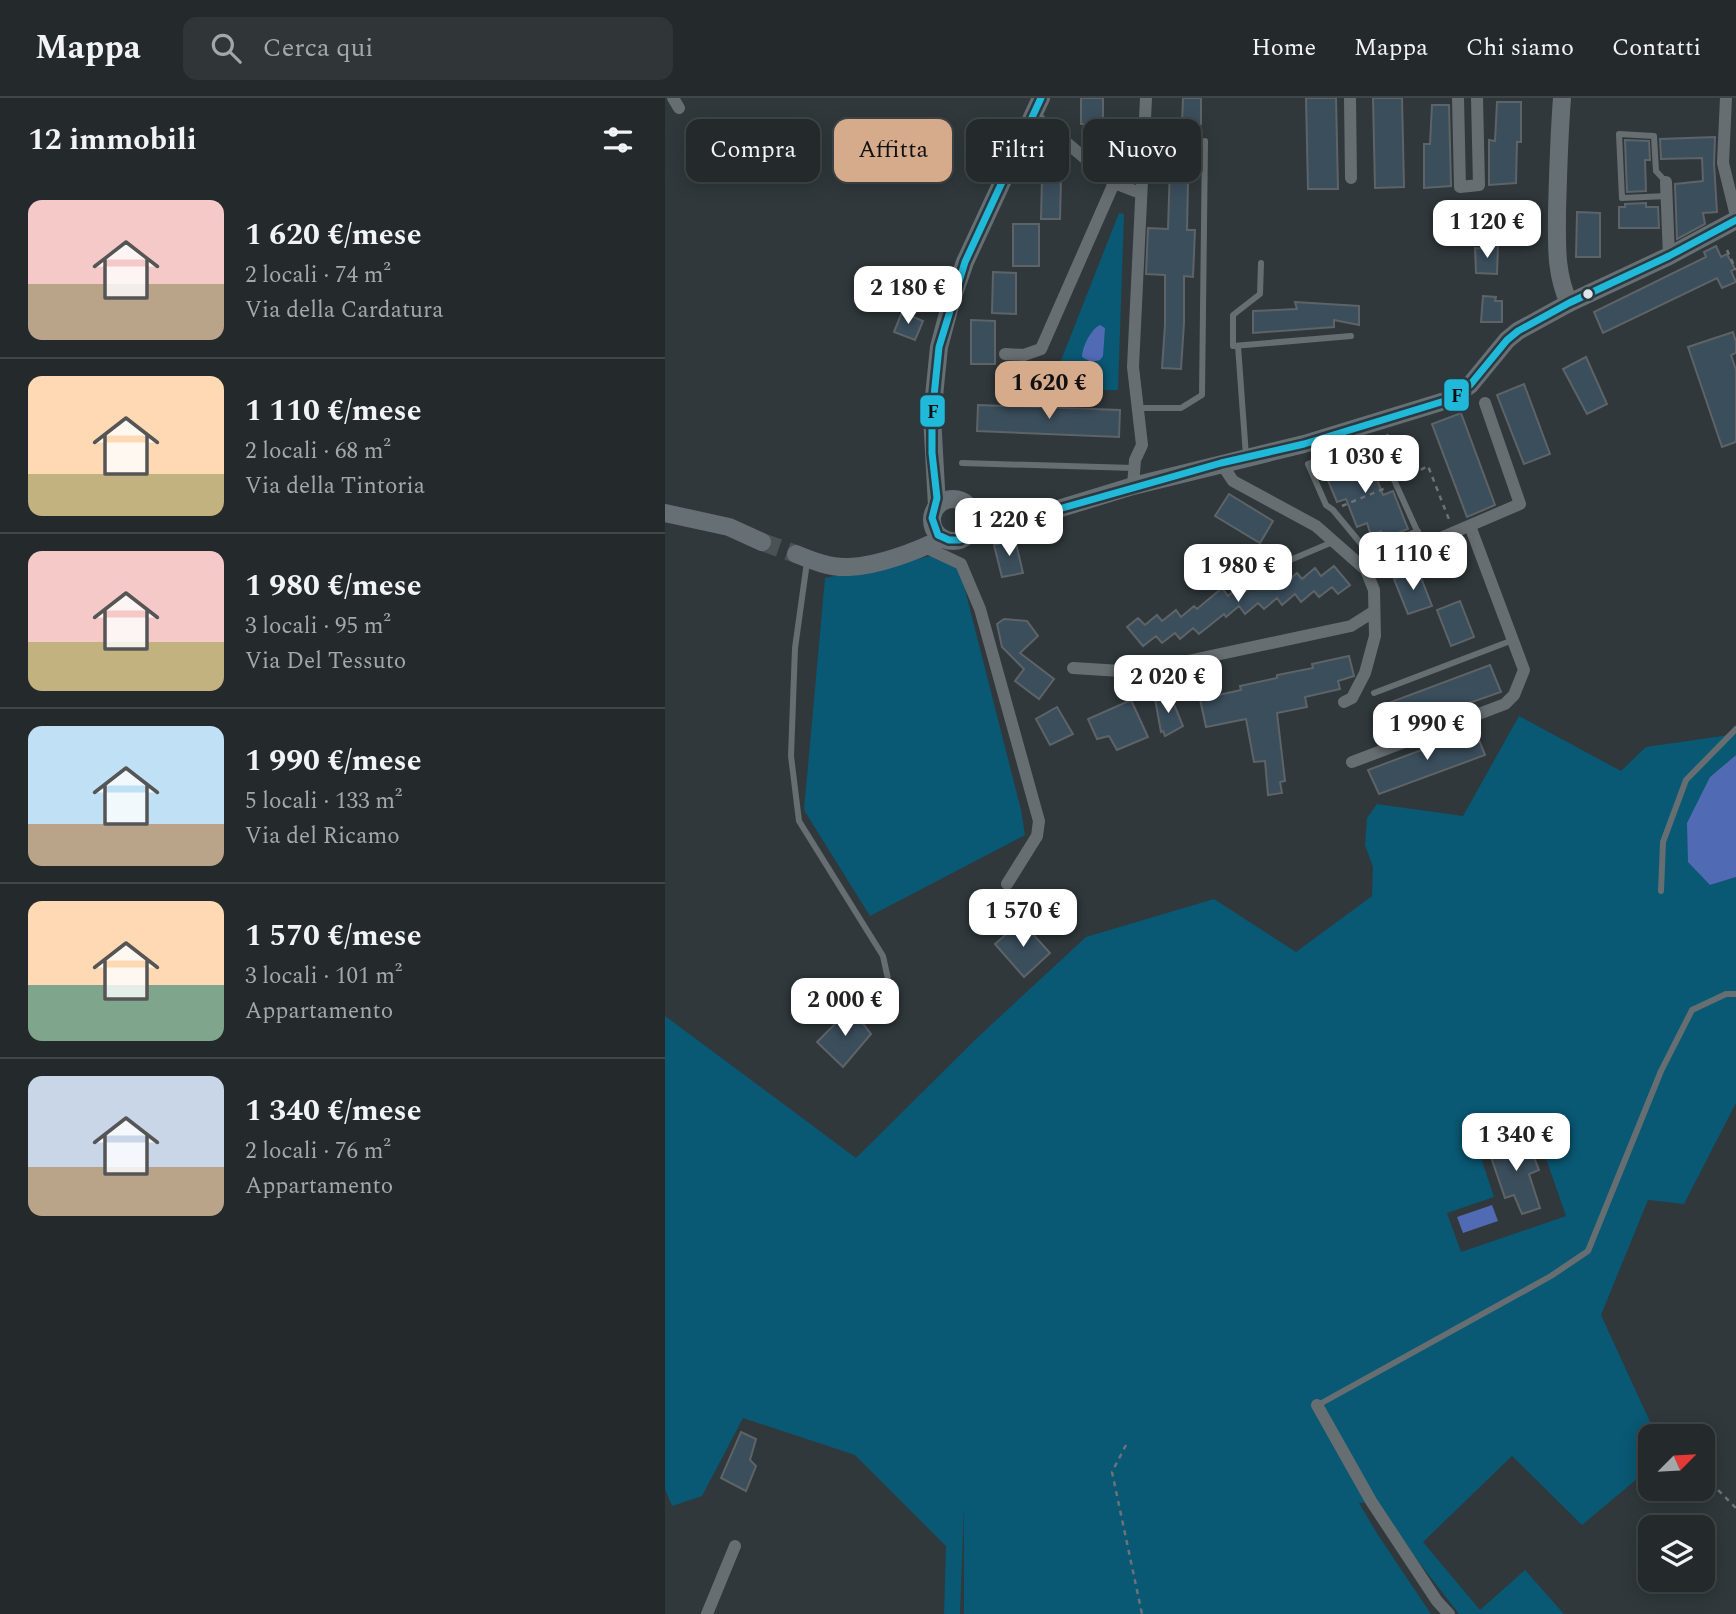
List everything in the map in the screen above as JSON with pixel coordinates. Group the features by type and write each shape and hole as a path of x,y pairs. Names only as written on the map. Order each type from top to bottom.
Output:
{"street":[{"path":"1133,477 1142,444 1133,367 1146,98"},
{"path":"1350,98 1350,178"},
{"path":"1458,98 1460,187 1479,185 1477,98"},
{"path":"1562,98 1558,153 1557,266 1560,286 1569,303"},
{"path":"1140,193 1114,183 1037,106 965,262 939,347 932,416 932,453 936,473 936,506 932,524 943,538 954,541 985,527 1011,522 1133,477 1221,463 1304,444 1451,399 1470,385 1507,340 1518,331 1569,303 1669,256 1735,211 1723,163 1731,114 1726,98"},
{"path":"1666,182 1669,256"},
{"path":"1005,354 1024,355 1041,349 1114,183"},
{"path":"1366,570 1520,504 1485,403"},
{"path":"1221,463 1233,481 1316,526 1366,570 1374,590 1375,636 1365,673 1352,698 1343,702"},
{"path":"936,473 944,489 954,498 965,502 972,510 983,517 1011,522"},
{"path":"936,506 954,498"},
{"path":"970,533 974,522 972,510"},
{"path":"665,513 729,527 762,542"},
{"path":"1352,762 1505,704 1514,695 1524,670 1470,526"},
{"path":"802,556 821,564 849,567 898,556 943,538"},
{"path":"925,547 961,564 980,609 1039,821 1037,836 1007,884"},
{"path":"1073,668 1137,672 1351,626 1373,612"},
{"path":"1317,1405 1371,1501 1437,1601 1449,1614"},
{"path":"706,1614 735,1546"}],"lane":[{"path":"1666,182 1656,171 1654,136 1619,134 1622,198 1667,196"},
{"path":"1139,408 1181,408 1202,395 1205,141"},
{"path":"1261,263 1260,294 1233,315 1233,346 1351,336"},
{"path":"1238,346 1246,457"},
{"path":"1418,531 1367,551 1326,505 1308,464 1367,440 1380,447 1418,531 1424,546"},
{"path":"962,463 1133,477"},
{"path":"1276,566 1335,541"},
{"path":"802,556 791,755 797,808 799,821 883,956 888,979 867,1006"},
{"path":"1374,693 1513,640"},
{"path":"1661,891 1663,842 1686,780 1736,729"},
{"path":"1317,1405 1551,1276 1588,1251 1661,1071 1692,1010 1726,994 1736,994"}],"path":[{"path":"1727,250 1736,270"},
{"path":"1378,432 1387,434 1409,476 1428,466 1454,533"},
{"path":"1333,510 1396,484"},
{"path":"1126,1445 1112,1472 1142,1614"},
{"path":"1715,1486 1736,1508"}],"shaded area":[{"path":"1119,213 1124,214 1118,390 1049,391"},
{"path":"931,556 960,570 1025,835 870,916 804,810 825,578"},
{"path":"1519,716 1621,771 1646,747 1736,734 1736,755 1710,777 1710,885 1736,877 1736,1103 1684,1204 1648,1200 1601,1315 1651,1424 1638,1424 1638,1478 1582,1525 1512,1456 1423,1542 1480,1610 1525,1570 1564,1614 1459,1614 1372,1502 1359,1503 1431,1614 964,1614 964,1508 960,1614 944,1614 946,1546 855,1455 743,1418 702,1496 672,1506 665,1489 665,1016 856,1158 978,1037 1086,937 1214,899 1296,952 1372,896 1373,867 1365,845 1367,818 1377,804 1463,816","holes":["1534,1124 1566,1216 1461,1252 1447,1213 1494,1197 1476,1143"]}],"water":[{"path":"1100,325 1105,328 1103,356 1100,360 1091,362 1082,357 1082,353 1090,334"},
{"path":"1736,755 1736,877 1710,885 1688,862 1687,823 1710,777"},
{"path":"1492,1205 1498,1221 1463,1233 1457,1217"}],"building":[{"path":"1081,98 1103,98 1103,119 1083,119 1081,124"},
{"path":"1183,98 1201,98 1201,119 1182,119"},
{"path":"1306,98 1336,98 1338,189 1308,189"},
{"path":"1373,98 1402,98 1404,187 1375,188"},
{"path":"1497,102 1521,102 1521,142 1517,142 1516,183 1489,185 1489,140 1495,141"},
{"path":"1432,105 1449,105 1451,186 1424,188 1424,144 1430,144"},
{"path":"1715,137 1717,212 1703,213 1705,224 1677,239 1675,184 1703,181 1702,158 1661,159 1660,139"},
{"path":"1625,140 1649,141 1650,160 1645,160 1646,191 1627,192"},
{"path":"1042,182 1061,182 1060,219 1041,219"},
{"path":"1169,182 1188,182 1187,230 1195,230 1193,277 1184,276 1181,369 1162,368 1165,275 1146,274 1148,228 1168,229"},
{"path":"1646,203 1646,207 1658,207 1659,228 1619,228 1619,207"},
{"path":"1577,212 1600,213 1600,257 1576,257"},
{"path":"1013,224 1039,224 1039,266 1013,266"},
{"path":"1488,244 1498,245 1497,274 1476,273 1475,248 1488,249"},
{"path":"1716,246 1721,257 1727,254 1735,269 1731,271 1736,282 1722,288 1717,278 1603,333 1594,312 1706,257 1704,252"},
{"path":"993,272 1016,273 1016,314 992,313"},
{"path":"1483,296 1496,297 1495,301 1502,301 1502,322 1481,322"},
{"path":"1295,302 1359,306 1359,325 1334,320 1334,327 1253,333 1253,311 1297,309"},
{"path":"902,312 923,321 915,340 894,332"},
{"path":"971,320 995,321 995,364 971,364"},
{"path":"1733,332 1736,342 1736,353 1731,355 1736,370 1736,442 1722,447 1688,347"},
{"path":"1586,357 1607,404 1587,414 1563,369"},
{"path":"1524,384 1550,454 1524,464 1497,395"},
{"path":"978,405 1120,410 1119,437 977,431"},
{"path":"1461,413 1495,505 1467,517 1432,424"},
{"path":"1366,450 1383,495 1393,491 1408,529 1385,538 1381,531 1371,535 1367,523 1357,527 1346,499 1337,502 1322,466"},
{"path":"1229,494 1273,521 1260,543 1215,516"},
{"path":"1015,539 1023,573 1002,577 994,545"},
{"path":"1334,566 1350,585 1338,594 1332,587 1319,597 1314,591 1301,602 1295,594 1282,605 1277,598 1264,609 1258,603 1245,614 1239,606 1199,634 1193,628 1180,639 1175,633 1162,643 1156,636 1143,646 1127,627 1138,618 1145,625 1157,615 1162,621 1176,610 1181,617 1194,606 1197,609 1222,588 1228,596 1241,585 1246,591 1259,580 1264,587 1278,576 1284,584 1297,573 1302,579 1315,568 1321,576"},
{"path":"1418,570 1432,606 1408,614 1394,579"},
{"path":"1460,601 1474,637 1451,646 1437,610"},
{"path":"1004,619 1027,621 1038,636 1020,653 1054,679 1039,699 1015,681 1024,669 1002,647 997,624"},
{"path":"1349,656 1354,676 1338,681 1340,689 1305,697 1307,707 1277,713 1285,781 1280,782 1282,793 1268,795 1265,761 1254,762 1246,719 1206,727 1200,699 1241,690 1240,686 1313,668 1312,664"},
{"path":"1490,665 1501,692 1391,730 1383,705"},
{"path":"1169,692 1183,726 1165,736 1163,731 1161,732 1155,699"},
{"path":"1131,700 1148,737 1117,750 1109,736 1097,739 1088,719"},
{"path":"1057,707 1073,734 1050,745 1036,719"},
{"path":"1475,730 1485,755 1379,794 1368,770"},
{"path":"1021,921 1050,953 1024,977 995,944"},
{"path":"851,1008 871,1034 843,1067 817,1042"},
{"path":"1515,1134 1524,1157 1533,1155 1539,1170 1529,1174 1540,1208 1522,1214 1514,1195 1505,1198 1491,1157 1497,1154 1493,1142"},
{"path":"741,1432 756,1439 750,1460 756,1466 746,1491 721,1478"}],"tunnel":[{"path":"762,542 796,554"}],"transit line":[{"name":"F","path":"1041,98 965,262 939,347 932,416 932,453 937,498 932,518 938,535 949,540 960,540 985,527 1221,463 1304,444 1451,399 1470,385 1507,340 1518,331 1736,220"}]}
